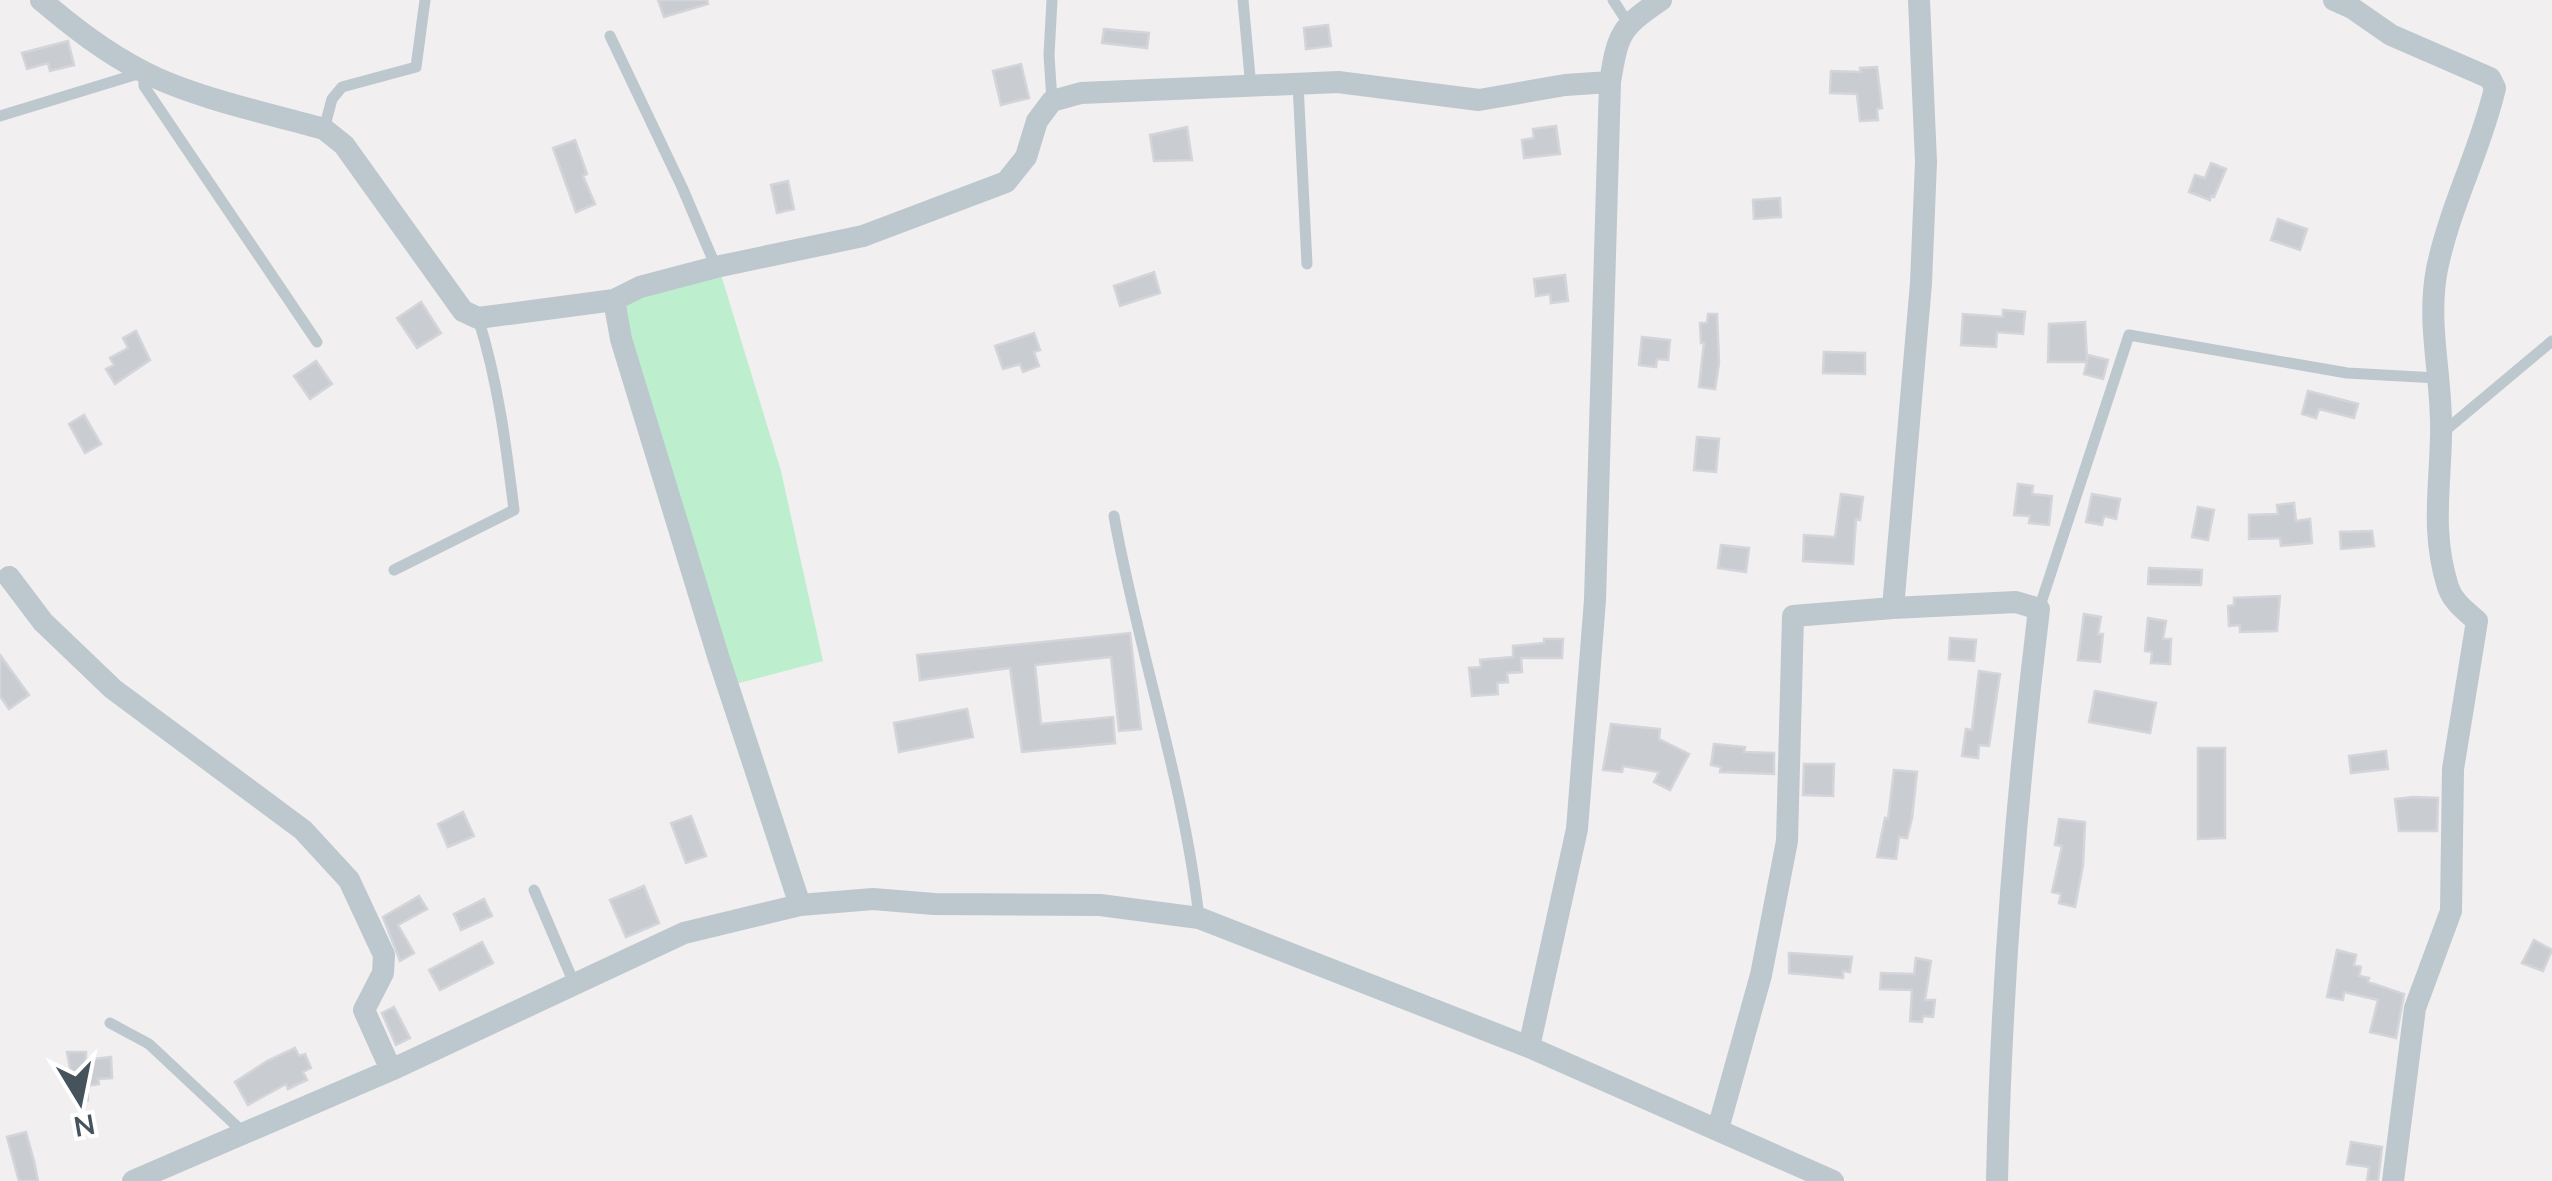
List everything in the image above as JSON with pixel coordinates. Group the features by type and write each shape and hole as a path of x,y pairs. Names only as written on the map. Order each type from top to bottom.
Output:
{"street":[{"path":"41,0 81,34 144,72 169,83 324,128 344,145 463,311 478,318 614,300 640,287 716,267 863,236 1006,182 1026,157 1037,122 1052,101 1081,93 1338,82 1479,100 1610,82"},
{"path":"1529,1046 1577,829 1595,600 1610,82 1616,45 1628,22 1661,0"},
{"path":"1894,608 1922,266 1926,162 1919,0"},
{"path":"2334,0 2390,35 2490,78 2496,88 2457,198 2438,267 2432,330 2442,434 2435,506 2440,554 2453,598 2478,621 2453,769 2451,911 2415,1008 2393,1181"},
{"path":"614,300 621,338 706,618 800,905"},
{"path":"10,577 43,622 113,689 304,830 349,880 384,955 383,973 364,1010 392,1070"},
{"path":"1718,1129 1761,974 1787,841 1793,616 2016,602 2038,609 2009,898 2000,1030 1997,1181"},
{"path":"133,1181 392,1070 684,933 800,905 873,900 1100,905 1199,918 1529,1046 1832,1181"}],"lane":[{"path":"324,128 332,99 342,87 416,67 424,0"},
{"path":"1052,0 1052,101"},
{"path":"1244,0 1251,88"},
{"path":"1613,0 1628,22"},
{"path":"610,36 716,267"},
{"path":"0,116 144,72 144,86 317,342"},
{"path":"1298,84 1307,264"},
{"path":"394,570 514,510 504,427 491,359 478,318"},
{"path":"2038,609 2129,335 2348,374 2437,378"},
{"path":"2442,434 2552,341"},
{"path":"1114,516 1129,600 1180,798 1199,918"},
{"path":"534,890 574,982"},
{"path":"110,1024 149,1044 245,1134"}],"green space":[{"path":"719,268 781,471 823,661 731,685 617,301"}],"building":[{"path":"658,0 707,0 708,4 664,17"},
{"path":"1328,25 1331,46 1306,49 1304,28"},
{"path":"1104,29 1149,33 1147,48 1102,43"},
{"path":"68,41 74,65 50,71 48,63 27,69 22,53"},
{"path":"1021,64 1029,98 1001,105 993,71"},
{"path":"1877,67 1882,108 1877,109 1878,120 1860,121 1857,94 1830,93 1831,71 1861,72 1860,68"},
{"path":"1556,126 1560,154 1524,158 1522,140 1534,138 1533,129"},
{"path":"1187,127 1192,160 1154,161 1150,135"},
{"path":"575,140 587,174 583,176 595,204 576,212 553,148"},
{"path":"2211,163 2226,169 2210,200 2189,192 2195,175 2205,178"},
{"path":"788,181 794,209 777,213 771,185"},
{"path":"1780,198 1781,217 1754,219 1753,200"},
{"path":"2278,219 2307,229 2300,250 2271,240"},
{"path":"1154,272 1160,293 1120,306 1114,286"},
{"path":"1565,275 1568,301 1551,303 1550,294 1536,296 1534,279"},
{"path":"421,302 441,333 417,348 397,318"},
{"path":"2003,310 2025,312 2023,334 1997,332 1996,347 1961,345 1963,314 2003,317"},
{"path":"1708,314 1717,314 1719,363 1715,389 1699,387 1704,343 1700,323 1707,323"},
{"path":"2085,322 2087,360 2088,355 2108,360 2103,379 2084,374 2087,362 2048,362 2049,324"},
{"path":"136,331 150,360 115,384 106,369 114,365 110,358 128,348 123,338"},
{"path":"1034,333 1040,350 1034,352 1039,366 1023,372 1020,364 1003,369 995,346"},
{"path":"1642,337 1670,340 1668,360 1657,359 1656,367 1639,365"},
{"path":"1824,352 1865,353 1865,374 1823,373"},
{"path":"316,361 332,384 310,399 294,376"},
{"path":"2308,391 2358,404 2354,418 2319,409 2316,418 2302,414"},
{"path":"84,415 101,444 85,453 69,424"},
{"path":"1697,437 1719,439 1716,472 1694,470"},
{"path":"2018,484 2033,486 2032,494 2052,496 2049,525 2029,523 2030,516 2014,515"},
{"path":"1841,494 1863,497 1860,520 1856,519 1853,564 1803,561 1804,535 1835,537"},
{"path":"2092,494 2120,499 2116,519 2104,516 2102,525 2086,522"},
{"path":"2294,503 2296,521 2310,519 2312,543 2281,546 2280,538 2249,539 2249,515 2278,514 2277,505"},
{"path":"2198,507 2214,510 2208,540 2192,537"},
{"path":"2372,531 2374,546 2341,549 2340,532"},
{"path":"1721,545 1749,548 1746,572 1718,568"},
{"path":"2149,568 2202,570 2201,585 2148,584"},
{"path":"2280,596 2277,631 2240,632 2240,625 2229,626 2228,606 2234,605 2234,598"},
{"path":"2084,614 2101,617 2100,662 2078,660"},
{"path":"2148,618 2166,621 2163,639 2171,639 2170,664 2151,663 2152,652 2145,651"},
{"path":"1130,633 1141,729 1119,731 1111,657 1035,665 1041,724 1113,717 1115,743 1022,752 1010,668 920,680 917,655"},
{"path":"1950,638 1976,640 1974,661 1949,659"},
{"path":"1544,639 1563,639 1562,658 1521,658 1522,672 1507,673 1508,682 1497,683 1498,694 1472,696 1469,668 1481,667 1480,660 1513,657 1513,646 1544,643"},
{"path":"0,655 29,695 9,709 0,696"},
{"path":"1979,671 2000,674 1989,746 1979,745 1978,758 1962,756 1966,729 1972,730"},
{"path":"2095,691 2156,703 2150,733 2089,722"},
{"path":"967,709 973,737 899,752 894,723"},
{"path":"1611,724 1660,729 1659,739 1689,754 1670,790 1654,782 1659,772 1623,766 1622,772 1603,770"},
{"path":"1714,744 1745,747 1744,752 1774,753 1774,774 1720,772 1721,767 1711,765"},
{"path":"2198,748 2225,748 2225,838 2198,839"},
{"path":"2386,751 2388,769 2351,773 2349,756"},
{"path":"1804,764 1834,764 1833,796 1803,795"},
{"path":"1894,770 1917,772 1912,818 1907,838 1899,837 1896,859 1877,857 1885,818 1888,819"},
{"path":"2438,798 2437,831 2399,831 2395,799"},
{"path":"463,812 474,836 448,847 438,824"},
{"path":"691,816 706,856 686,863 671,823"},
{"path":"2059,819 2085,822 2083,865 2075,907 2059,903 2061,894 2052,892 2062,846 2055,845"},
{"path":"644,886 659,923 626,937 610,900"},
{"path":"419,896 427,909 398,925 414,953 400,961 383,917"},
{"path":"484,899 492,916 461,930 454,914"},
{"path":"2534,940 2552,950 2543,971 2522,963"},
{"path":"482,942 493,963 440,990 429,970"},
{"path":"2337,950 2356,955 2354,965 2361,967 2359,976 2369,978 2368,982 2404,994 2396,1038 2370,1032 2378,1000 2344,992 2343,1000 2327,997"},
{"path":"1789,953 1852,957 1850,972 1843,971 1843,978 1789,973"},
{"path":"1916,958 1931,961 1925,1000 1935,1000 1933,1017 1923,1016 1922,1022 1910,1021 1912,990 1880,989 1881,973 1914,974"},
{"path":"394,1007 410,1038 396,1045 382,1013"},
{"path":"295,1048 299,1056 305,1054 311,1068 303,1072 307,1080 288,1089 286,1084 248,1105 235,1082"},
{"path":"67,1052 86,1052 86,1060 111,1057 112,1078 98,1079 99,1084 87,1086 88,1100 76,1101"},
{"path":"26,1132 38,1181 19,1181 7,1137"},
{"path":"2351,1142 2382,1147 2378,1181 2367,1181 2369,1167 2347,1164"}]}
